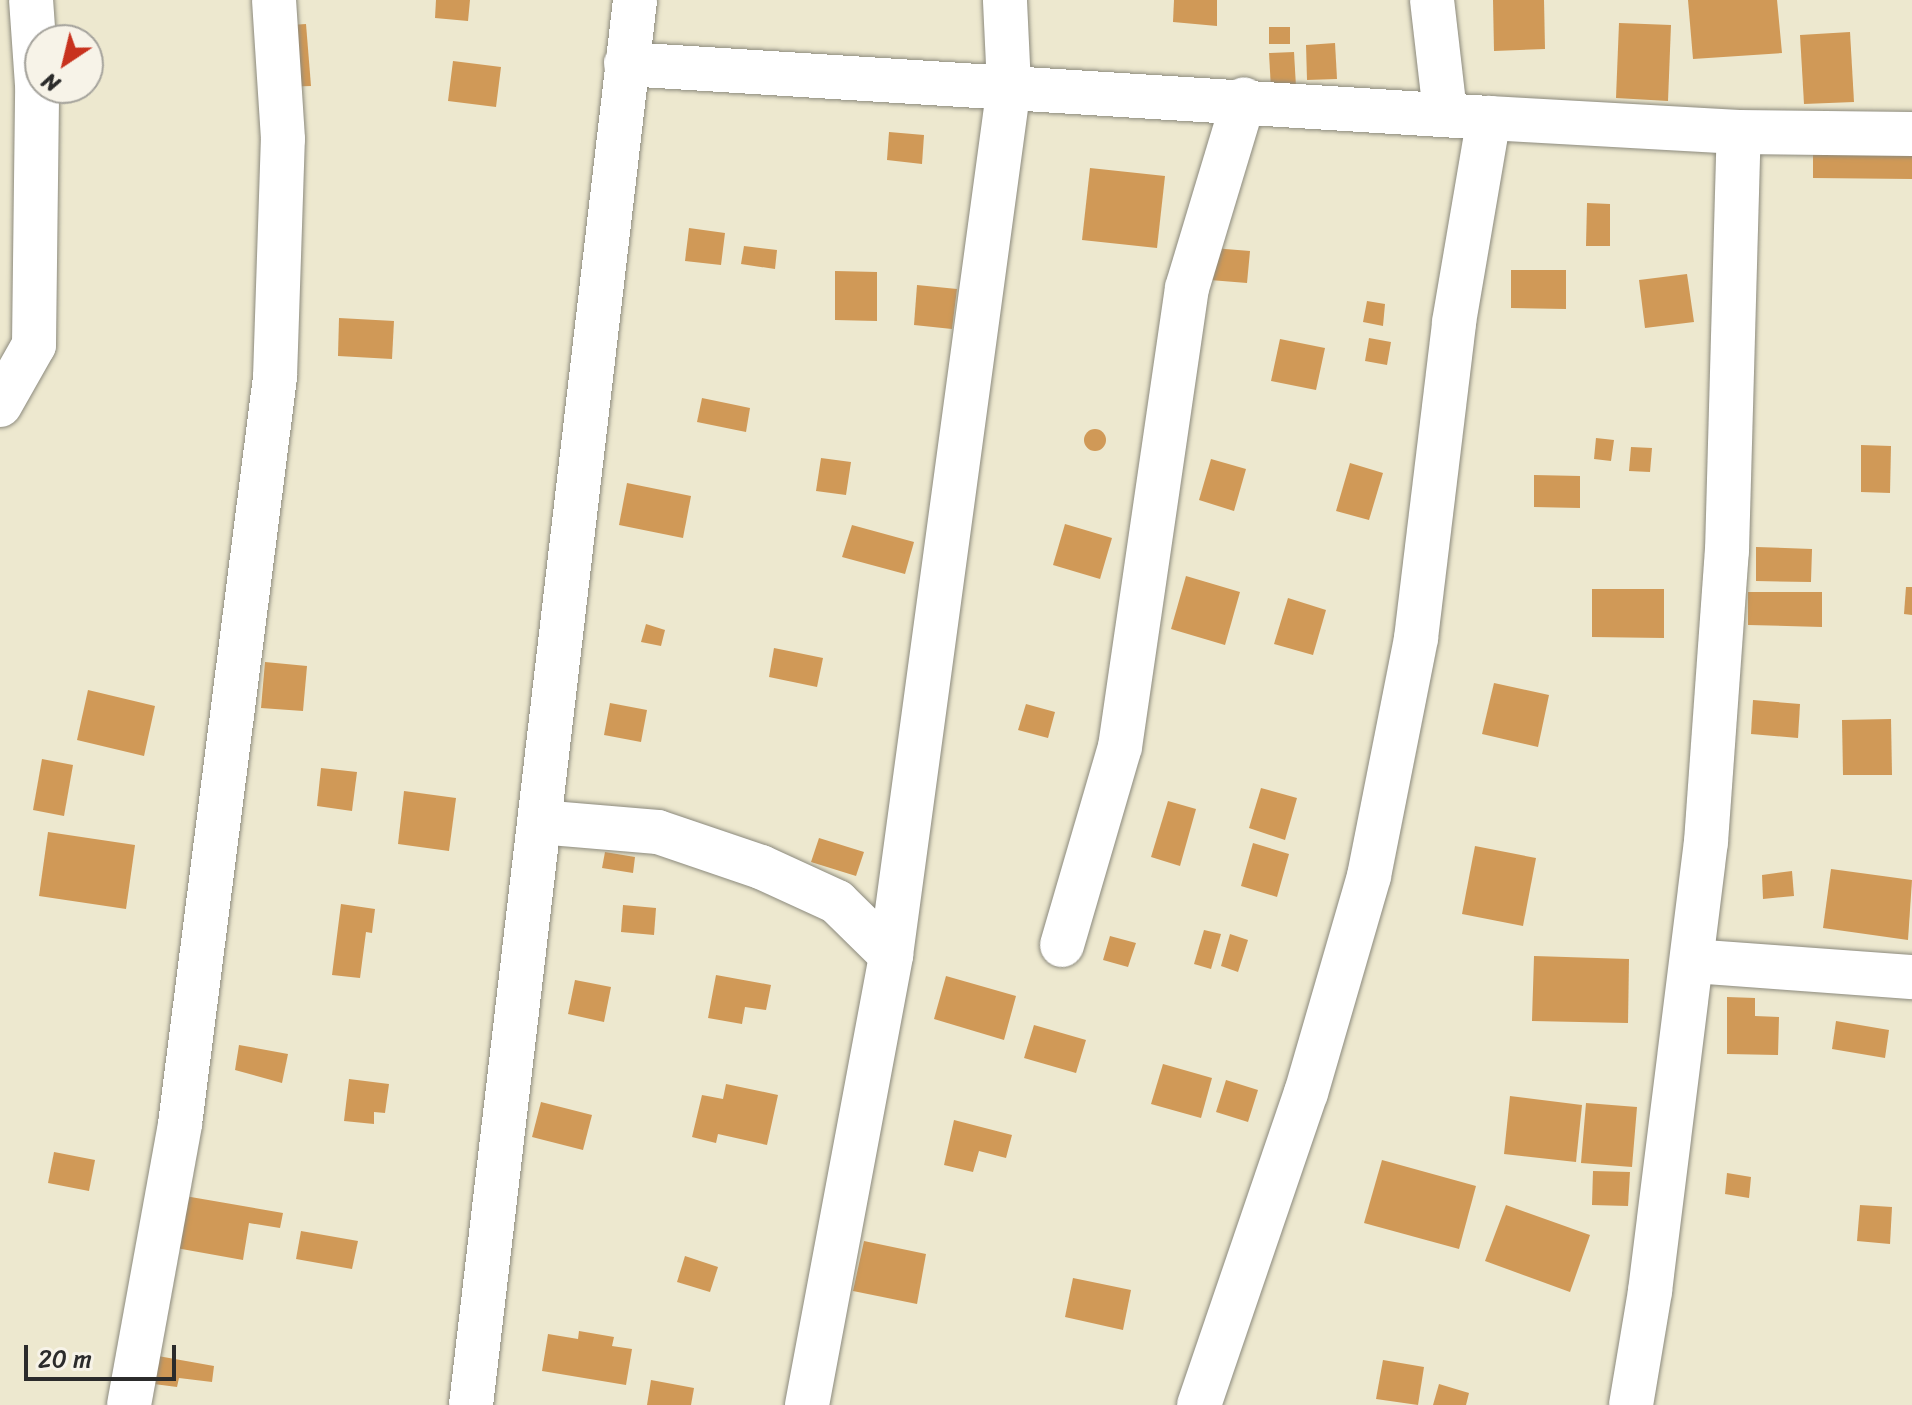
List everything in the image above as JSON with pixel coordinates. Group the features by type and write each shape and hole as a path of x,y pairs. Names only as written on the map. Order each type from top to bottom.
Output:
{"street":[{"path":"0,405 34,345 37,85 31,0"},
{"path":"129,1405 180,1124 275,377 283,139 274,0"},
{"path":"471,1405 635,0"},
{"path":"807,1405 891,955 1009,86 1005,0"},
{"path":"1432,0 1445,113"},
{"path":"626,64 1244,99 1489,118 1739,132 1912,134"},
{"path":"1062,945 1120,747 1187,288 1244,99"},
{"path":"1199,1405 1306,1093 1369,876 1416,638 1454,322 1489,118"},
{"path":"1631,1405 1706,842 1727,551 1739,132"},
{"path":"539,822 658,832 761,867 837,902 891,955"},
{"path":"1692,961 1912,977"}],"building":[{"path":"436,0 470,0 468,21 435,18"},
{"path":"1174,0 1217,0 1217,26 1173,22"},
{"path":"1493,0 1544,0 1545,49 1494,51"},
{"path":"1688,0 1777,0 1782,53 1693,59"},
{"path":"1619,23 1671,25 1668,101 1616,98"},
{"path":"306,24 311,86 281,87 276,26"},
{"path":"1269,27 1290,27 1290,44 1269,44"},
{"path":"1850,32 1854,102 1804,104 1800,35"},
{"path":"1335,43 1337,79 1307,80 1306,45"},
{"path":"1294,52 1296,87 1271,89 1269,53"},
{"path":"453,61 501,67 496,107 448,101"},
{"path":"889,132 924,135 922,164 887,160"},
{"path":"1813,147 1912,148 1912,179 1813,178"},
{"path":"1090,168 1165,176 1157,248 1082,240"},
{"path":"1587,203 1610,204 1610,246 1586,246"},
{"path":"689,228 725,233 721,265 685,261"},
{"path":"744,246 777,250 775,269 741,264"},
{"path":"1213,248 1250,251 1247,283 1210,280"},
{"path":"1511,270 1566,270 1566,309 1511,308"},
{"path":"835,271 877,272 877,321 835,320"},
{"path":"1687,274 1694,322 1645,328 1639,280"},
{"path":"917,285 957,289 952,329 914,325"},
{"path":"1367,301 1385,304 1383,326 1363,322"},
{"path":"339,318 394,321 392,359 338,356"},
{"path":"1369,338 1391,342 1387,365 1365,361"},
{"path":"1280,339 1325,348 1316,390 1271,381"},
{"path":"702,398 750,408 746,432 697,422"},
{"path":"1095,429 1103,432 1106,440 1103,448 1095,451 1087,448 1084,440 1087,432"},
{"path":"1596,438 1614,440 1611,461 1594,459"},
{"path":"1861,445 1891,446 1890,493 1861,492"},
{"path":"1631,447 1652,448 1650,472 1629,471"},
{"path":"821,458 851,462 846,495 816,491"},
{"path":"1211,459 1246,469 1234,511 1199,500"},
{"path":"1350,463 1383,473 1369,520 1336,511"},
{"path":"1534,475 1580,476 1580,508 1534,507"},
{"path":"627,483 691,496 683,538 619,525"},
{"path":"1065,524 1112,538 1100,579 1053,565"},
{"path":"852,525 914,542 905,574 842,557"},
{"path":"1756,547 1812,549 1811,582 1756,581"},
{"path":"1186,576 1240,592 1225,645 1171,629"},
{"path":"1906,587 1912,587 1912,615 1904,614"},
{"path":"1592,589 1664,589 1664,638 1592,637"},
{"path":"1748,592 1822,592 1822,627 1748,625"},
{"path":"1288,598 1326,610 1313,655 1274,644"},
{"path":"646,624 665,630 661,646 641,642"},
{"path":"774,648 823,658 817,687 769,677"},
{"path":"265,662 307,666 303,711 261,708"},
{"path":"1494,683 1549,695 1538,747 1482,734"},
{"path":"88,690 155,706 144,756 77,740"},
{"path":"1753,700 1800,704 1798,738 1751,734"},
{"path":"610,703 647,710 641,742 604,735"},
{"path":"1026,704 1055,712 1048,738 1018,730"},
{"path":"1891,719 1892,775 1843,775 1842,720"},
{"path":"42,759 73,765 64,816 33,810"},
{"path":"321,768 357,772 352,811 317,806"},
{"path":"1261,788 1297,798 1285,840 1249,828"},
{"path":"404,791 456,798 449,851 398,844"},
{"path":"1168,801 1196,809 1180,866 1151,857"},
{"path":"48,832 135,845 126,909 39,896"},
{"path":"819,838 864,852 856,876 811,862"},
{"path":"1253,843 1289,854 1277,897 1241,886"},
{"path":"1475,846 1536,858 1523,926 1462,914"},
{"path":"605,852 635,857 633,873 602,868"},
{"path":"1831,869 1912,880 1908,940 1823,928"},
{"path":"1792,871 1794,896 1763,899 1762,875"},
{"path":"341,904 375,909 372,933 366,932 360,978 332,975"},
{"path":"623,905 656,908 654,935 621,932"},
{"path":"1204,930 1221,934 1211,969 1194,964"},
{"path":"1230,934 1248,940 1238,972 1221,966"},
{"path":"1110,936 1136,943 1128,967 1103,960"},
{"path":"1534,956 1629,959 1628,1023 1532,1021"},
{"path":"716,975 771,985 766,1010 745,1007 742,1024 708,1018"},
{"path":"946,976 1016,996 1004,1040 934,1019"},
{"path":"575,980 611,987 604,1022 568,1014"},
{"path":"1727,997 1755,998 1755,1016 1779,1017 1778,1055 1727,1054"},
{"path":"1836,1021 1889,1030 1885,1058 1832,1049"},
{"path":"1034,1025 1086,1040 1076,1073 1024,1058"},
{"path":"239,1045 288,1054 282,1083 235,1070"},
{"path":"1163,1064 1212,1078 1201,1118 1151,1104"},
{"path":"349,1079 389,1084 385,1113 374,1112 374,1124 344,1121"},
{"path":"1226,1080 1258,1090 1248,1122 1216,1112"},
{"path":"726,1084 778,1095 767,1145 718,1134 716,1143 692,1137 702,1095 723,1099"},
{"path":"1510,1096 1582,1105 1576,1162 1504,1154"},
{"path":"541,1102 592,1115 583,1150 532,1137"},
{"path":"1586,1103 1637,1107 1632,1167 1581,1163"},
{"path":"954,1120 1012,1135 1006,1158 979,1151 973,1172 944,1165"},
{"path":"54,1152 95,1160 89,1191 48,1183"},
{"path":"1382,1160 1476,1186 1459,1249 1364,1223"},
{"path":"1593,1171 1630,1172 1628,1206 1592,1205"},
{"path":"1727,1173 1751,1177 1749,1198 1725,1194"},
{"path":"185,1196 283,1213 280,1228 249,1223 243,1260 176,1248"},
{"path":"1506,1205 1590,1235 1570,1292 1485,1261"},
{"path":"1860,1205 1892,1207 1890,1244 1857,1241"},
{"path":"301,1231 358,1241 352,1269 296,1259"},
{"path":"864,1241 926,1254 917,1304 853,1291"},
{"path":"685,1256 718,1267 710,1292 677,1282"},
{"path":"1073,1278 1131,1290 1123,1330 1065,1317"},
{"path":"579,1331 614,1337 612,1346 632,1349 626,1385 542,1371 548,1334 578,1339"},
{"path":"158,1356 214,1366 212,1382 179,1378 177,1387 154,1384"},
{"path":"1383,1360 1424,1367 1418,1405 1376,1399"},
{"path":"651,1380 694,1388 691,1405 647,1405"},
{"path":"1439,1384 1469,1393 1466,1405 1433,1405"}]}
